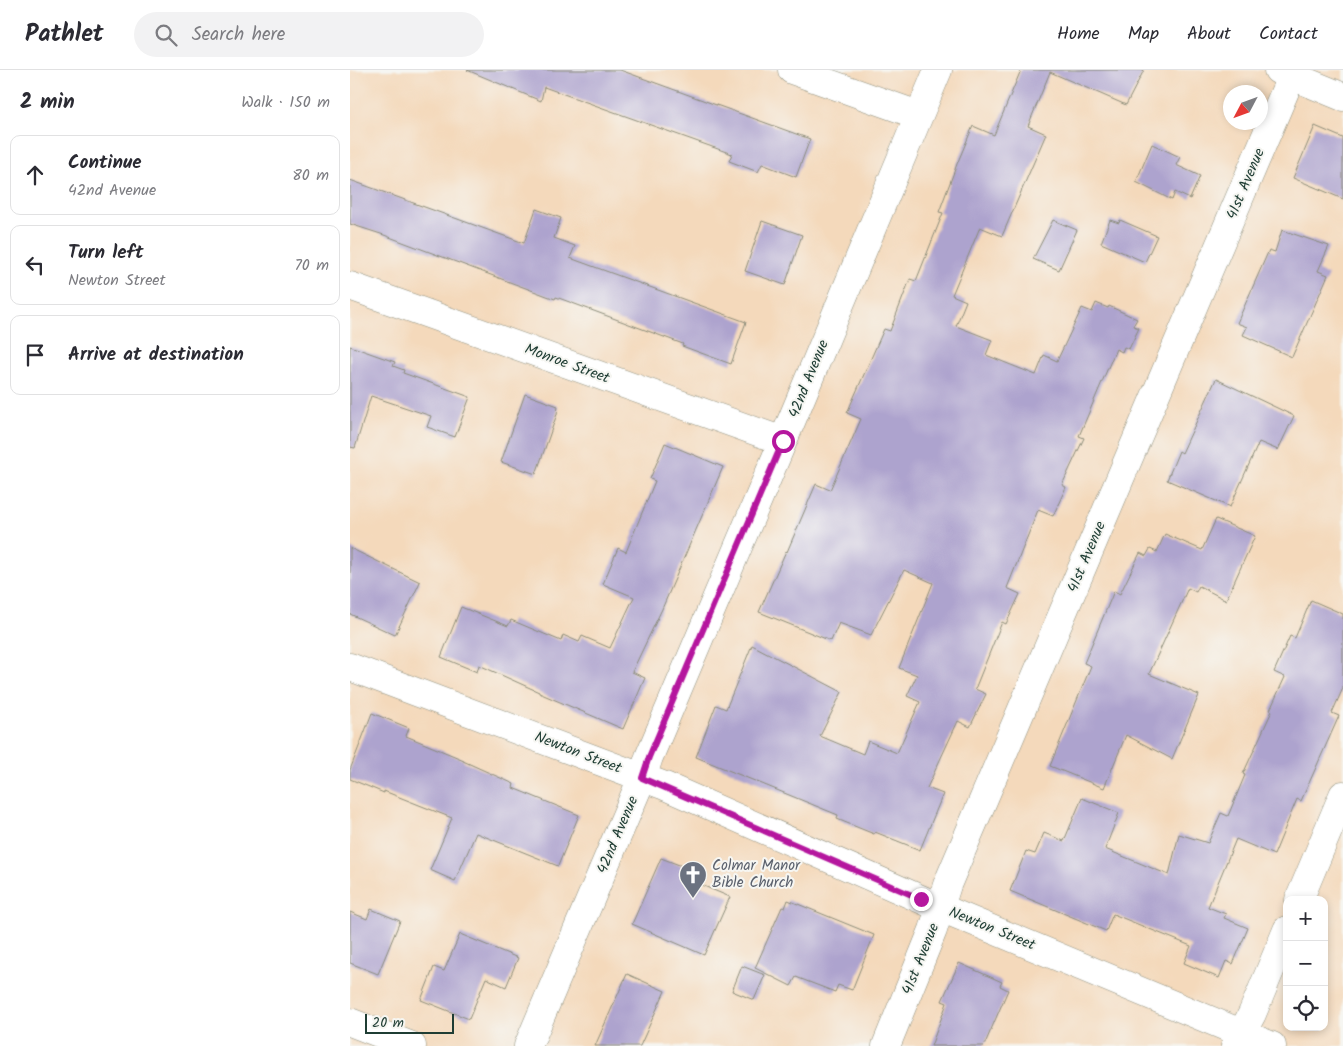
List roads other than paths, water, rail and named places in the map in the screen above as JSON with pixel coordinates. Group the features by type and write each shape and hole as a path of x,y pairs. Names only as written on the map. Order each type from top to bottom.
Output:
{"street":[{"path":"792,70 918,115"},
{"name":"42nd Avenue","path":"528,1046 938,70"},
{"path":"1288,72 1343,97"},
{"name":"41st Avenue","path":"886,1046 934,930 948,886 1288,72"},
{"name":"Monroe Street","path":"350,286 783,441"},
{"name":"Newton Street","path":"350,667 642,778 1238,1040 1272,1046"},
{"path":"1301,896 1343,794"},
{"path":"1238,1040 1252,1014 1283,940"},
{"path":"350,1022 412,1046"}],"place":[{"name":"Colmar Manor Bible Church","path":"693,899"}]}
